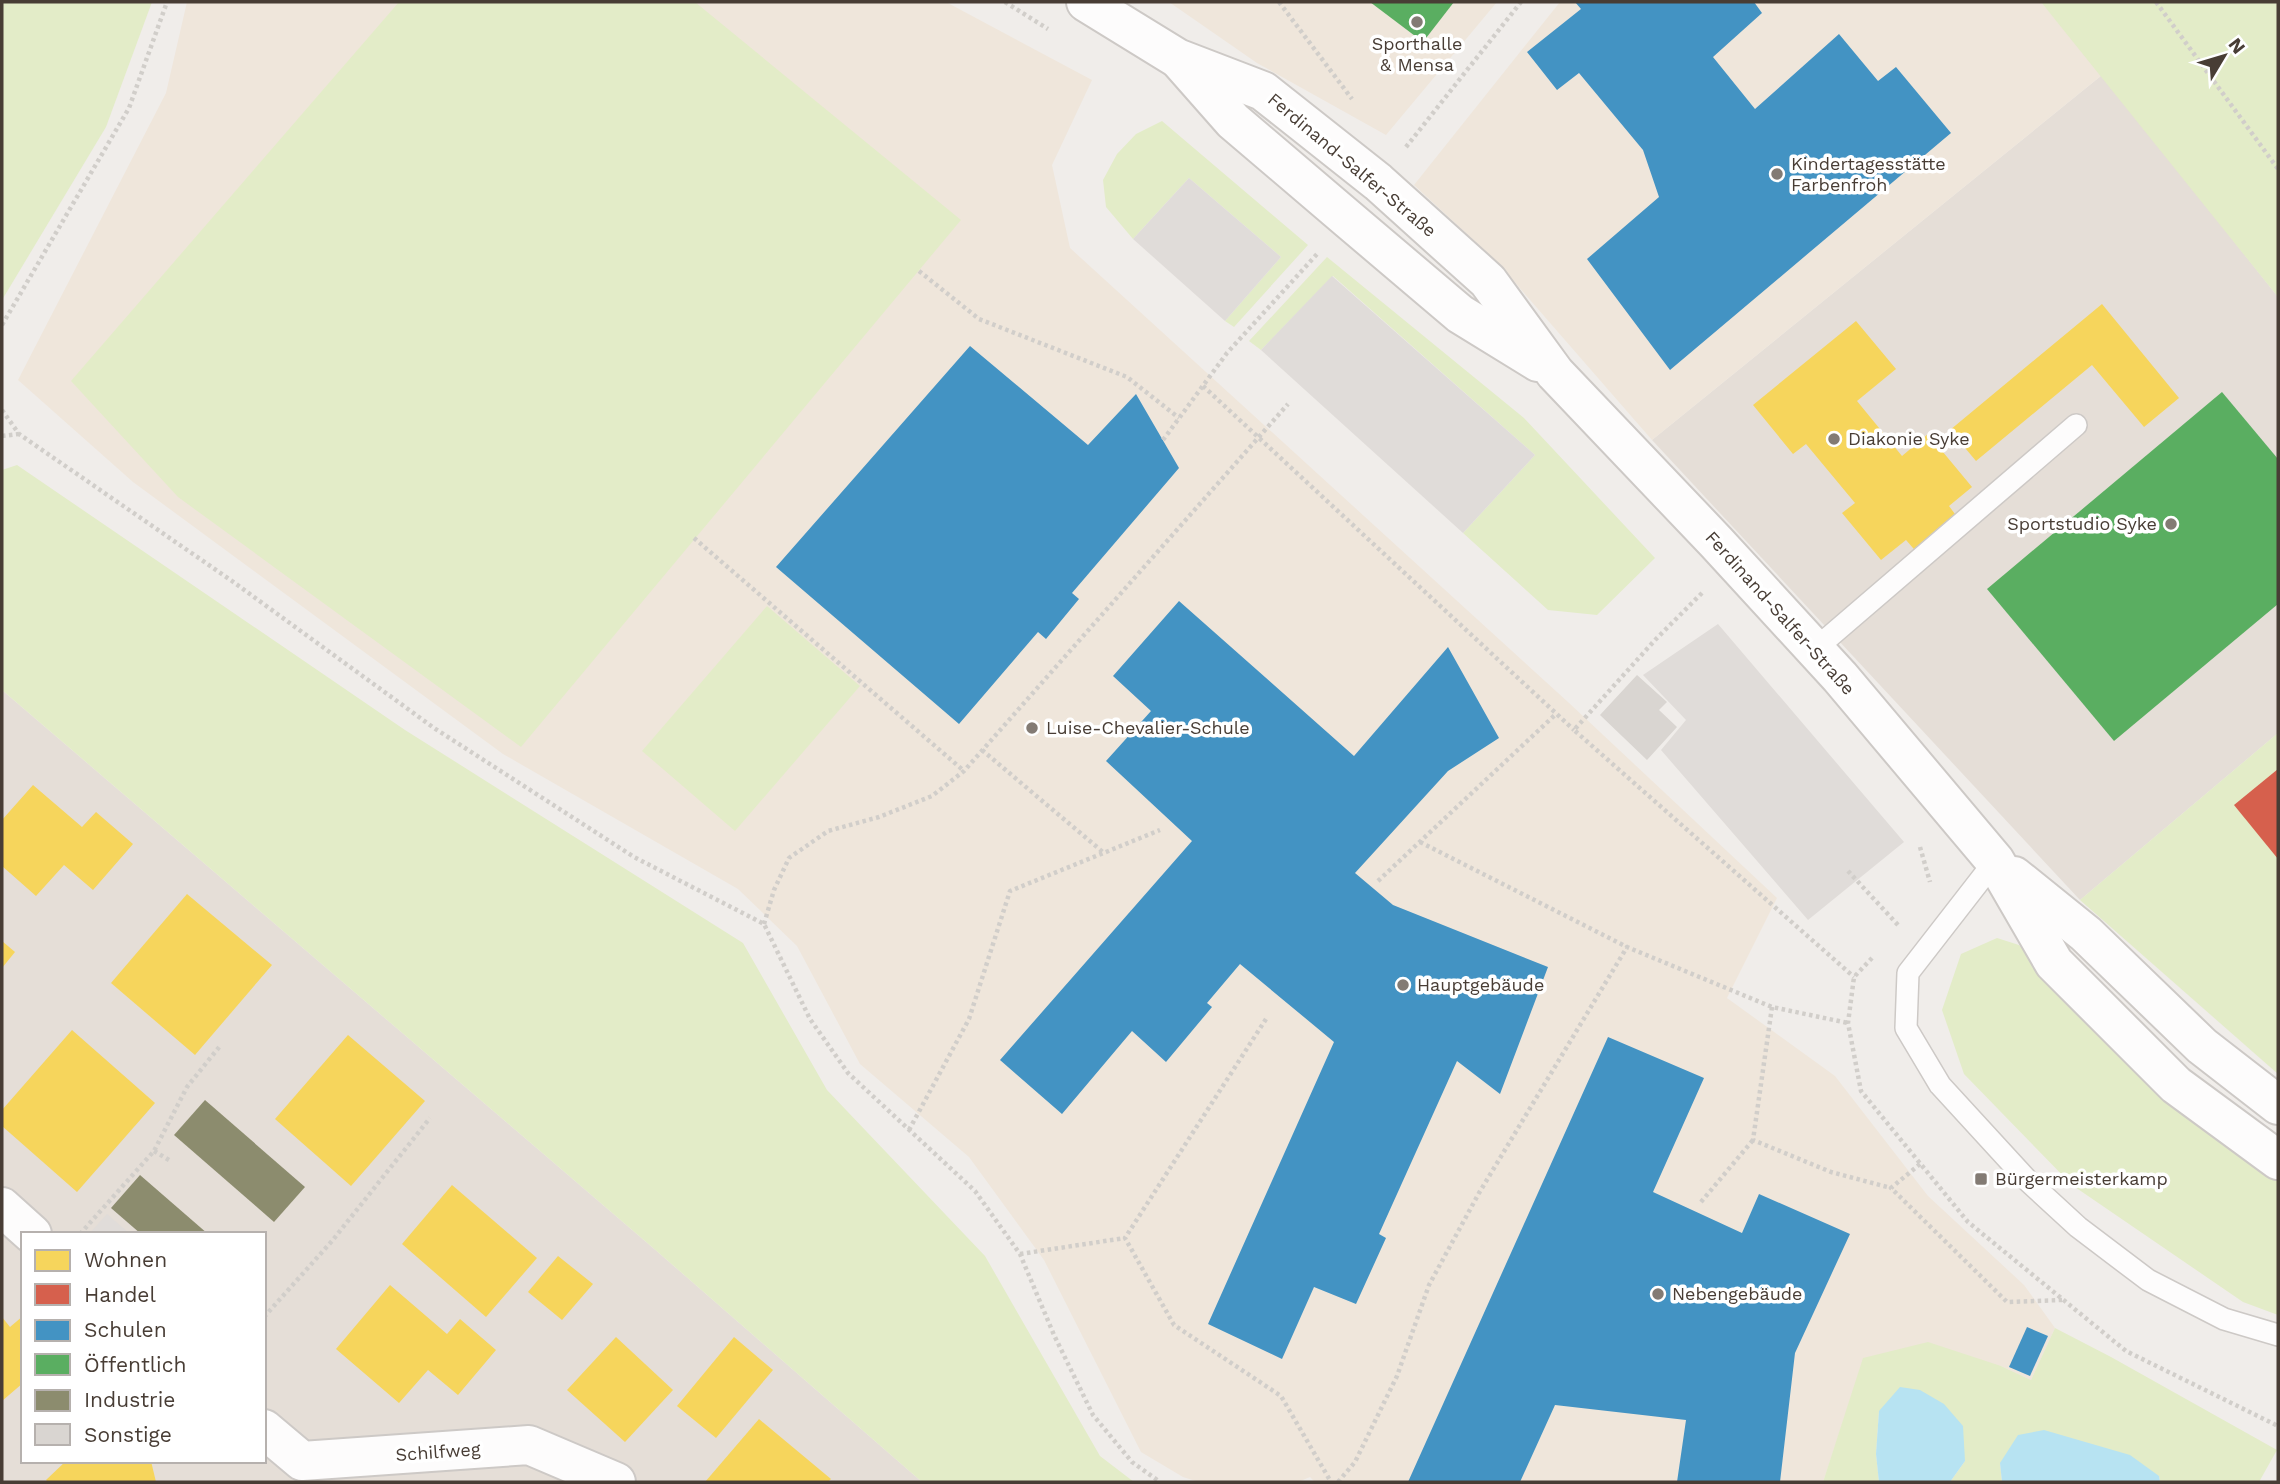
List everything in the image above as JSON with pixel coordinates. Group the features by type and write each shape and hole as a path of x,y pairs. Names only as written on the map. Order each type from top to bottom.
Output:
{"street":[{"name":"Ferdinand-Salfer-Straße","path":"1086,2 1177,58 1263,91 1378,182 1488,281 1555,373 1840,677 1996,862 2054,962 2176,1085 2278,1160"},
{"name":"Ferdinand-Salfer-Straße","path":"1177,58 1233,121 1460,314 1555,373"},
{"name":"Ferdinand-Salfer-Straße","path":"1996,862 2086,933 2202,1046 2278,1105"},
{"path":"2,1207 30,1232"},
{"name":"Schilfweg","path":"266,1431 302,1461 529,1445 616,1482"}],"lane":[{"path":"1814,650 2076,425"},
{"path":"1996,862 1909,973 1906,1027 1940,1085 2028,1181 2078,1227 2148,1280 2224,1319 2278,1335"}],"path":[{"path":"2,325 130,108 167,2"},
{"path":"1005,2 1052,31"},
{"path":"1279,2 1357,107"},
{"path":"1378,182 1521,2"},
{"path":"2156,2 2278,169"},
{"path":"1163,440 1227,353 1326,244"},
{"path":"919,271 979,319 1127,377 1179,418"},
{"path":"1203,386 1556,714 1854,977"},
{"path":"764,924 774,890 789,858 828,831 879,817 932,796 964,771 1288,404"},
{"path":"2,410 19,434 232,581 434,728 634,858 764,924 810,1019 848,1073 975,1191 1020,1254 1054,1335 1093,1415 1132,1461 1160,1482"},
{"path":"2,436 19,434"},
{"path":"694,538 964,771"},
{"path":"1574,730 1655,640 1705,590"},
{"path":"1378,881 1556,714"},
{"path":"982,750 1104,853"},
{"path":"909,1130 969,1019 1010,891 1160,830"},
{"path":"1917,837 1930,884"},
{"path":"1420,842 1627,947 1772,1007 1848,1023"},
{"path":"1848,871 1900,929 1908,917"},
{"path":"1338,1482 1355,1462 1397,1376 1429,1285 1479,1193 1627,947"},
{"path":"1872,958 1854,977 1848,1023 1861,1091 1968,1222 2126,1351 2278,1426"},
{"path":"1701,1202 1753,1140 1772,1007"},
{"path":"1020,1254 1125,1238 1266,1019"},
{"path":"82,1232 154,1151 187,1087 220,1046"},
{"path":"266,1315 332,1241 430,1118"},
{"path":"1753,1140 1831,1172 1891,1188 2007,1302 2063,1300"},
{"path":"154,1151 169,1160"},
{"path":"1891,1188 1920,1164"},
{"path":"1125,1238 1174,1325 1281,1396 1331,1482"}],"shaded area":[{"name":"Luise-Chevalier-Schule","path":"187,2 946,2 1092,80 1052,165 1070,248 1568,702 1777,898 1727,998 1835,1076 1928,1196 2024,1285 2055,1328 2031,1380 2001,1366 1864,1358 1823,1482 1315,1482 1310,1477 1298,1482 1199,1482 1183,1477 1141,1452 1044,1260 969,1157 860,1064 797,946 738,889 503,754 133,482 18,380 166,93"},
{"path":"1169,2 1497,2 1386,135 1257,63"},
{"path":"1560,2 2041,2 2102,75 1652,440 1497,262 1414,185"},
{"path":"2102,75 2278,297 2278,733 2080,900 1652,440"},
{"path":"1189,178 1281,257 1225,321 1133,239"},
{"path":"1332,276 1535,455 1463,533 1261,350"},
{"path":"1718,624 1904,842 1808,920 1661,750 1686,720 1643,675"},
{"path":"2,690 652,1247 922,1482 2,1482"},
{"path":"107,1214 128,1232 91,1232"}],"green space":[{"path":"2,2 152,2 106,127 2,300"},
{"path":"399,2 695,2 961,220 521,747 178,497 71,381"},
{"path":"2041,2 2278,2 2278,297"},
{"path":"1162,121 1308,245 1234,327 1225,321 1281,257 1189,178 1133,239 1106,207 1103,180 1117,154 1136,134"},
{"path":"1327,257 1524,418 1655,558 1597,615 1548,610 1463,533 1535,455 1333,276 1261,350 1249,341"},
{"path":"17,465 405,730 743,943 827,1090 985,1256 1100,1456 1134,1482 922,1482 2,690 2,470"},
{"path":"767,606 860,686 735,831 642,751"},
{"path":"2278,733 2278,1074 2080,900"},
{"path":"1997,938 2019,945 2074,1007 2278,1178 2278,1315 2243,1302 2072,1185 1964,1074 1942,1010 1961,954"},
{"path":"2055,1328 2277,1450 2259,1482 2160,1482 2159,1476 2000,1463 2002,1482 1950,1482 1965,1461 1879,1411 1876,1454 1879,1482 1823,1482 1863,1358 1928,1342 2001,1366 2031,1380"}],"water":[{"path":"1900,1387 1920,1390 1944,1404 1963,1426 1965,1461 1950,1482 1879,1482 1876,1454 1879,1411"},
{"path":"2044,1430 2130,1455 2159,1476 2160,1482 2002,1482 2000,1463 2018,1435"}],"building: Wohnen":[{"path":"2102,304 2179,398 2144,427 2092,365 1976,461 1950,430"},
{"name":"Diakonie Syke","path":"1856,321 1896,369 1857,401 1902,456 1928,434 1972,487 1949,506 1961,522 1920,556 1906,540 1881,560 1842,513 1855,503 1806,444 1793,454 1753,405"},
{"path":"33,785 82,827 96,812 133,844 93,890 64,865 36,896 2,866 2,820"},
{"path":"187,894 272,965 195,1055 111,983"},
{"path":"2,941 15,952 2,968"},
{"path":"72,1030 155,1103 77,1192 2,1126 2,1110"},
{"path":"348,1035 425,1101 351,1186 275,1119"},
{"path":"452,1185 537,1258 486,1317 402,1244"},
{"path":"558,1256 593,1284 562,1320 528,1292"},
{"path":"390,1285 447,1334 460,1319 496,1350 458,1395 428,1370 399,1403 336,1349"},
{"path":"2,1317 10,1327 21,1318 21,1385 2,1401"},
{"path":"616,1337 673,1390 625,1442 567,1390"},
{"path":"734,1337 773,1370 716,1438 677,1406"},
{"path":"759,1419 831,1479 828,1482 705,1482"},
{"path":"64,1463 151,1463 156,1482 48,1482 46,1480"}],"building: Handel":[{"path":"2278,769 2278,859 2234,805"}],"building: Schulen":[{"name":"Kindertagesstätte Farbenfroh","path":"1575,2 1754,2 1762,13 1713,57 1755,109 1839,34 1878,81 1896,67 1951,133 1670,370 1587,259 1659,197 1643,150 1579,73 1557,90 1527,52 1581,9"},
{"path":"970,346 1088,445 1136,394 1179,468 1072,593 1079,599 1046,639 1038,632 959,724 776,567"},
{"name":"Hauptgebäude","path":"1179,601 1354,756 1448,647 1499,738 1448,771 1355,873 1393,905 1548,967 1500,1094 1457,1061 1379,1234 1386,1238 1356,1304 1314,1287 1282,1359 1208,1324 1334,1042 1240,964 1207,1003 1212,1007 1166,1062 1132,1031 1062,1114 1000,1060 1192,841 1106,761 1151,711 1113,676"},
{"name":"Nebengebäude","path":"1608,1037 1704,1078 1653,1192 1742,1233 1759,1194 1850,1234 1795,1353 1780,1482 1677,1482 1686,1420 1555,1405 1520,1482 1408,1482"},
{"path":"2027,1327 2048,1336 2030,1376 2009,1367"}],"building: Öffentlich":[{"name":"Sporthalle & Mensa","path":"1370,2 1454,2 1423,42"},
{"name":"Sportstudio Syke","path":"2222,392 2278,459 2278,604 2114,741 1987,589"}],"building: Industrie":[{"path":"205,1100 305,1187 274,1222 174,1135"},
{"path":"140,1175 206,1232 139,1232 111,1208"}],"building: Sonstige":[{"path":"1637,675 1667,702 1659,710 1677,727 1647,760 1600,715"}],"place":[{"name":"Sporthalle & Mensa","path":"1417,22"},
{"name":"Kindertagesstätte Farbenfroh","path":"1777,174"},
{"name":"Diakonie Syke","path":"1834,439"},
{"name":"Sportstudio Syke","path":"2171,524"},
{"name":"Luise-Chevalier-Schule","path":"1032,728"},
{"name":"Hauptgebäude","path":"1403,985"},
{"name":"Bürgermeisterkamp","path":"1981,1179"},
{"name":"Nebengebäude","path":"1658,1294"}]}
